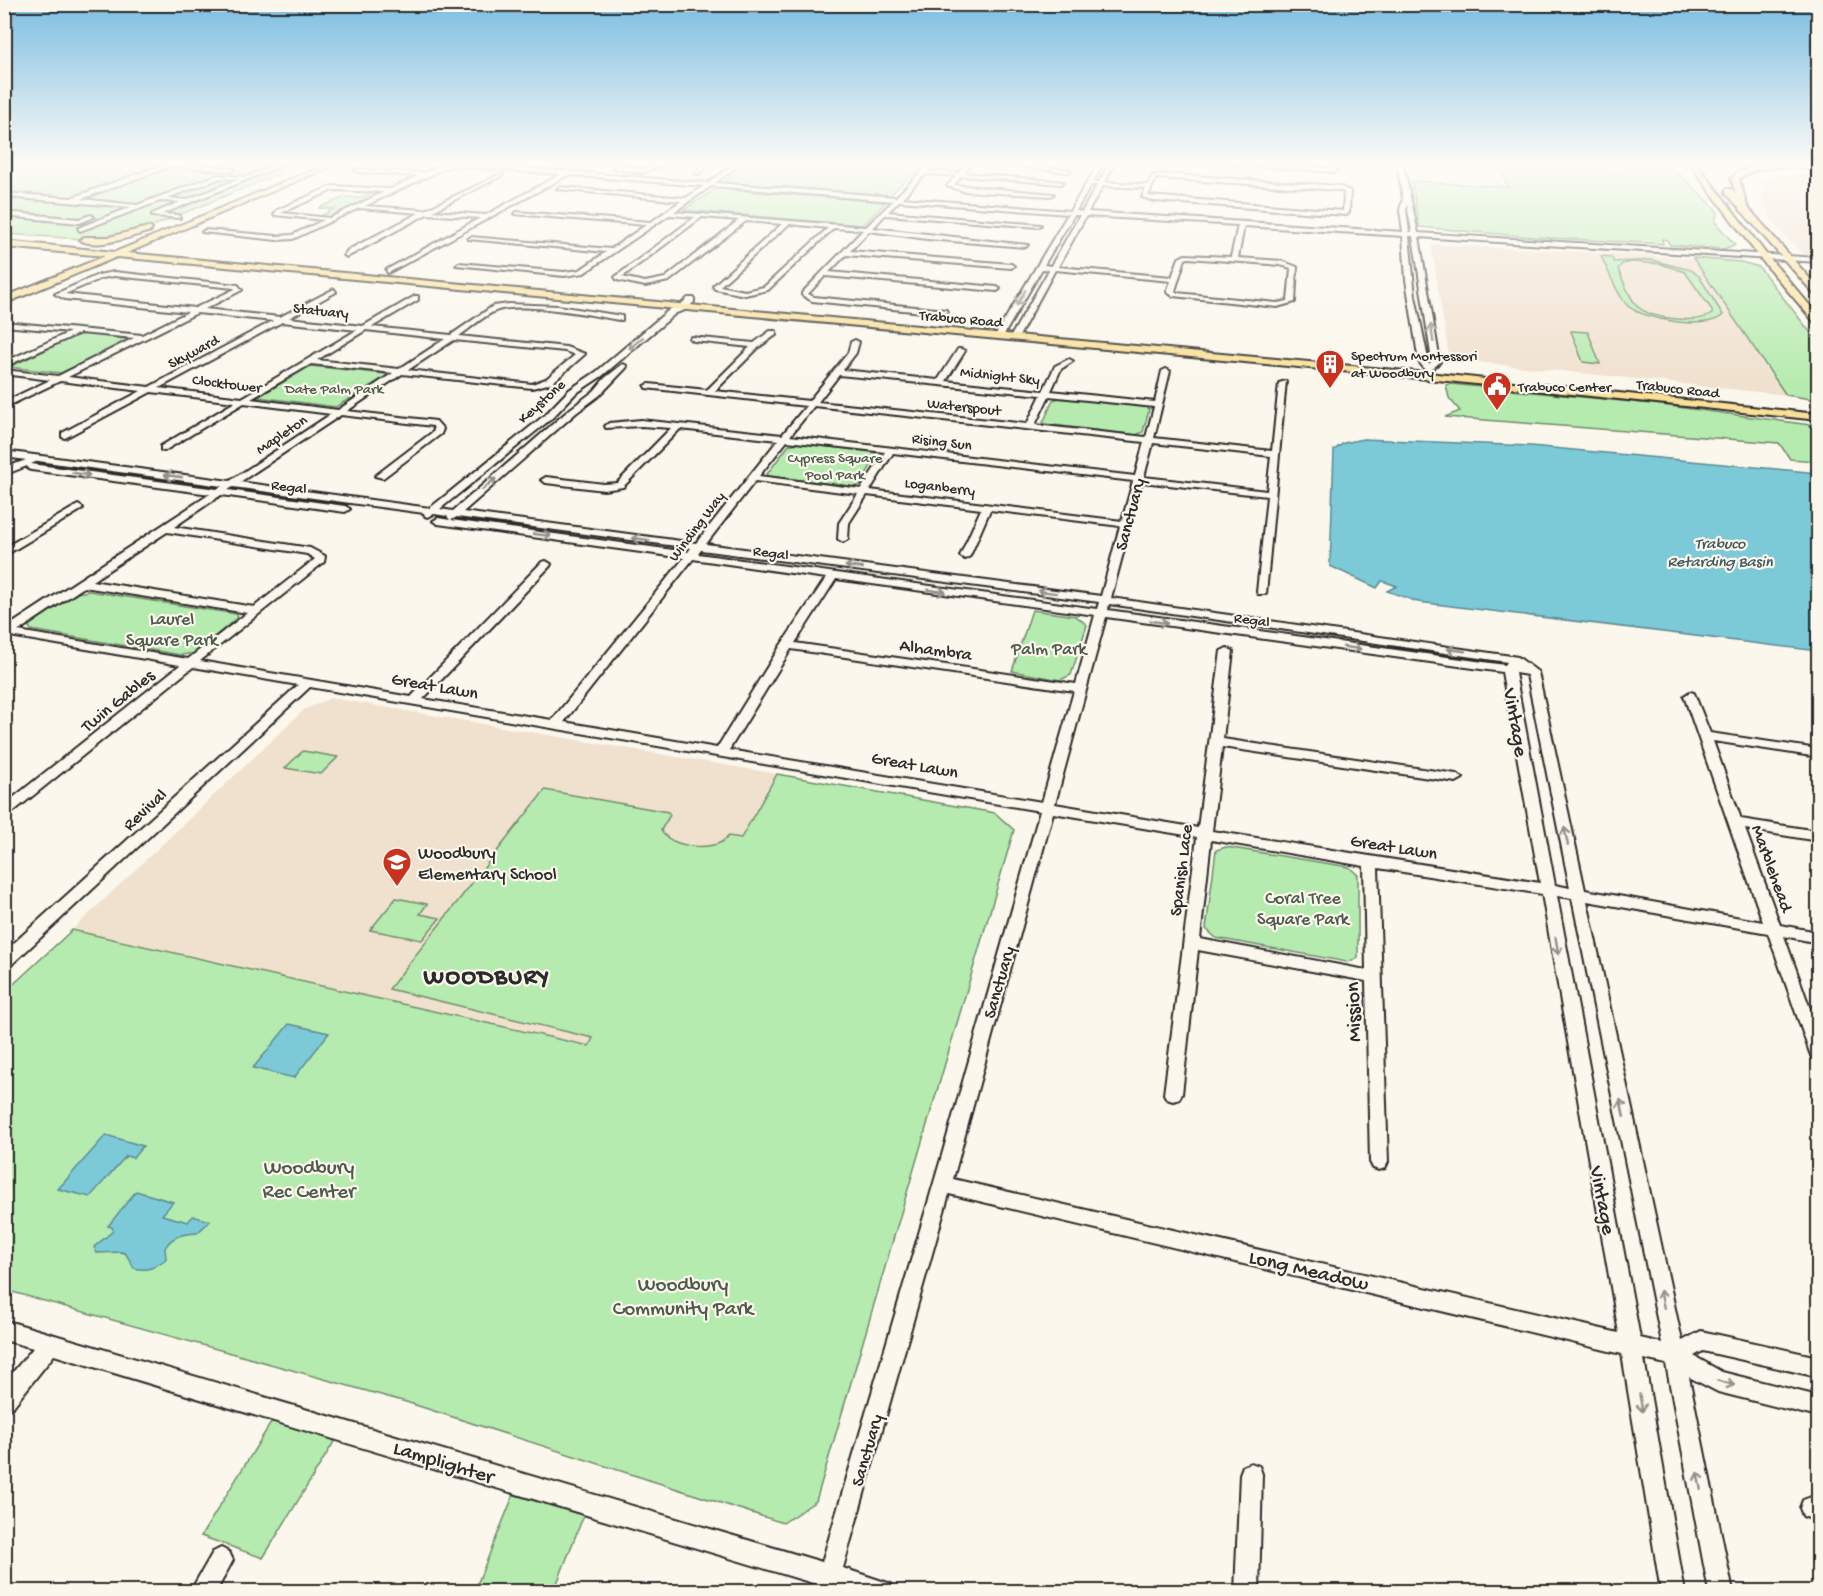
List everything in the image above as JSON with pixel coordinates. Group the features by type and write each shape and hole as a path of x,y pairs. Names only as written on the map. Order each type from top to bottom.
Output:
{"main road":[{"path":"11,238 116,250 131,248 154,238"},
{"path":"32,240 112,238"},
{"path":"4,301 142,238"},
{"path":"162,245 161,243 168,238"},
{"path":"1749,238 1818,321"},
{"path":"1769,238 1818,293"},
{"name":"Trabuco Road","path":"4,244 100,252 116,250 291,270 682,308 1001,332"},
{"name":"Trabuco Road","path":"131,248 1818,410"},
{"path":"4,291 100,252"},
{"path":"272,258 283,261"},
{"path":"291,270 321,269 369,273 383,271"},
{"name":"Trabuco Road","path":"1428,372 1818,417"}],"street":[{"path":"347,255 350,251 374,238"},
{"path":"383,271 439,238"},
{"path":"383,271 445,238"},
{"path":"459,265 573,274 585,271 631,238"},
{"path":"670,238 618,277 623,281 652,284 667,280 719,238"},
{"path":"769,238 716,285 721,290 735,292 751,293 766,289 820,238"},
{"path":"859,238 804,294 806,297 943,312"},
{"path":"945,238 1025,245"},
{"path":"1001,332 1057,238"},
{"path":"1016,334 1070,238"},
{"path":"1234,259 1238,238"},
{"path":"1405,238 1411,293 1423,362 1428,372 1436,362 1415,238"},
{"path":"1440,238 1818,262"},
{"path":"471,239 613,251"},
{"path":"844,253 1011,266"},
{"path":"1187,256 1281,262 1294,267 1291,302 1288,304 1274,305 1175,295 1171,292 1175,279 1182,258 1187,256"},
{"path":"1039,267 1175,279"},
{"name":"Statuary","path":"197,311 240,289 236,286 114,274 100,276 59,294 65,297 197,311 280,319 566,349 581,354 549,381 537,386 399,372"},
{"path":"823,274 997,289"},
{"name":"Skyward","path":"65,435 333,291"},
{"path":"164,448 415,298"},
{"name":"Keystone","path":"422,519 548,417 572,392 599,374 673,311 682,308 691,300"},
{"name":"Mapleton","path":"7,632 496,308 505,306 600,314 619,318"},
{"name":"Keystone","path":"445,522 573,411 597,393 608,380 684,312 682,308"},
{"path":"4,406 197,311"},
{"path":"4,324 144,337"},
{"path":"4,365 80,330"},
{"path":"709,392 756,345 773,333"},
{"path":"694,339 756,345"},
{"name":"Winding Way","path":"555,724 696,552 751,478 852,354 855,342"},
{"path":"941,382 961,351"},
{"path":"307,361 399,372"},
{"path":"1030,427 1058,368 1069,361"},
{"name":"Sanctuary","path":"827,1583 942,1184 1159,405 1166,371"},
{"name":"Clocktower","path":"4,372 432,423 438,426 438,432 380,476"},
{"name":"Midnight Sky","path":"837,372 1159,405"},
{"path":"1262,592 1283,383"},
{"name":"Waterspout","path":"649,386 1275,454"},
{"name":"Rising Sun","path":"609,426 641,423 678,426 1271,494"},
{"path":"546,480 604,487 620,484 678,426"},
{"path":"843,539 844,524 891,450"},
{"name":"Regal","path":"4,454 455,514 833,576 1101,614 1511,664"},
{"path":"4,472 38,458"},
{"name":"Regal","path":"4,463 445,522 1105,600 1511,664"},
{"path":"4,480 19,472 23,465"},
{"name":"Loganberry","path":"751,478 1126,524"},
{"path":"965,556 987,507"},
{"path":"4,553 78,508"},
{"name":"Twin Gables","path":"4,812 318,564 320,556 310,551 163,528"},
{"path":"414,701 546,564"},
{"path":"721,752 833,576"},
{"path":"82,583 258,611"},
{"name":"Great Lawn","path":"7,632 1371,862 1546,888 1818,937"},
{"name":"Alhambra","path":"787,645 1079,688"},
{"name":"Spanish Lace","path":"1173,1094 1227,651"},
{"name":"Vintage","path":"1673,1592 1546,888 1511,664 1532,672 1675,1356 1721,1592"},
{"name":"Revival","path":"4,962 308,683"},
{"name":"Marblehead","path":"1690,696 1818,1053"},
{"path":"1704,736 1818,753"},
{"path":"1216,742 1455,778"},
{"path":"1736,823 1818,836"},
{"name":"Mission","path":"1371,862 1379,1162"},
{"path":"1191,943 1374,977"},
{"name":"Long Meadow","path":"942,1184 1675,1356 1718,1382 1818,1406"},
{"name":"Lamplighter","path":"4,1330 827,1583 884,1592"},
{"path":"1675,1356 1701,1341 1818,1367"},
{"path":"4,1400 50,1343"},
{"path":"1247,1592 1251,1474"},
{"path":"201,1592 221,1560"}],"shaded area":[{"path":"1788,238 1818,238 1818,258 1802,254"},
{"path":"1431,244 1693,258 1786,395 1458,360 1449,356"},
{"name":"Woodbury Elementary School","path":"331,698 777,774 740,838 708,846 589,1046 72,930 304,710"}],"green space":[{"path":"75,238 108,238 99,240"},
{"path":"1561,238 1729,238 1735,245 1723,249 1670,245 1667,240 1662,239 1663,244"},
{"path":"1601,256 1611,257 1614,262 1651,260 1691,270 1699,276 1723,315 1715,320 1691,323 1647,316 1636,311 1628,306 1621,296","holes":["1631,262 1661,264 1685,272 1712,310 1712,314 1696,319 1675,319 1653,315 1638,307 1629,294 1618,269 1622,264"]},
{"path":"1693,258 1741,262 1759,267 1818,342 1818,400 1786,395"},
{"path":"1571,331 1588,332 1600,364 1583,362"},
{"path":"88,334 130,340 61,373 9,367 78,335"},
{"name":"Date Palm Park","path":"310,366 386,374 387,376 336,407 258,397"},
{"path":"1446,385 1662,405 1818,426 1818,461 1790,459 1779,443 1445,417 1460,411 1449,398"},
{"path":"1059,398 1144,406 1149,410 1143,432 1136,435 1043,423 1053,400"},
{"name":"Cypress Square Pool Park","path":"797,443 873,452 877,455 860,485 856,487 769,476 767,474 789,445"},
{"name":"Laurel Square Park","path":"89,591 236,614 238,617 195,653 181,655 31,630 29,627 30,624 77,593"},
{"name":"Palm Park","path":"1032,610 1076,616 1087,625 1071,675 1060,680 1012,671"},
{"path":"303,751 338,757 321,774 285,768"},
{"path":"777,774 995,813 1014,830 816,1501 783,1523 406,1402 5,1290 5,992 72,930 589,1046 593,1038 389,989 545,790 668,812 670,815 661,830 665,836 683,844 704,846 714,845 728,836 741,838"},
{"name":"Coral Tree Square Park","path":"1226,847 1349,867 1358,875 1358,958 1347,962 1216,938 1206,929 1216,850"},
{"path":"396,898 427,904 420,914 440,918 422,940 370,930"},
{"path":"272,1421 337,1437 263,1558 201,1536"},
{"path":"514,1494 585,1512 554,1591 474,1592"}],"water":[{"name":"Trabuco Retarding Basin","path":"1363,439 1531,446 1818,473 1818,651 1418,602 1387,591 1397,586 1382,581 1377,588 1330,566 1334,450 1344,443"},
{"path":"289,1024 329,1033 294,1078 253,1068"},
{"path":"106,1135 143,1146 133,1158 126,1156 90,1197 58,1189"},
{"path":"136,1191 173,1202 162,1215 188,1222 193,1216 210,1221 197,1233 171,1240 165,1248 166,1259 151,1268 134,1268 126,1254 122,1252 97,1253 94,1247 113,1231 112,1227 108,1226"}],"place":[{"name":"Spectrum Montessori at Woodbury","path":"1330,390"},
{"name":"Trabuco Center","path":"1497,412"},
{"name":"Woodbury Elementary School","path":"397,888"}],"district":[{"name":"WOODBURY","path":"487,975"}],"park label":[{"name":"Woodbury Rec Center","path":"309,1178"},
{"name":"Woodbury Community Park","path":"683,1295"}]}
